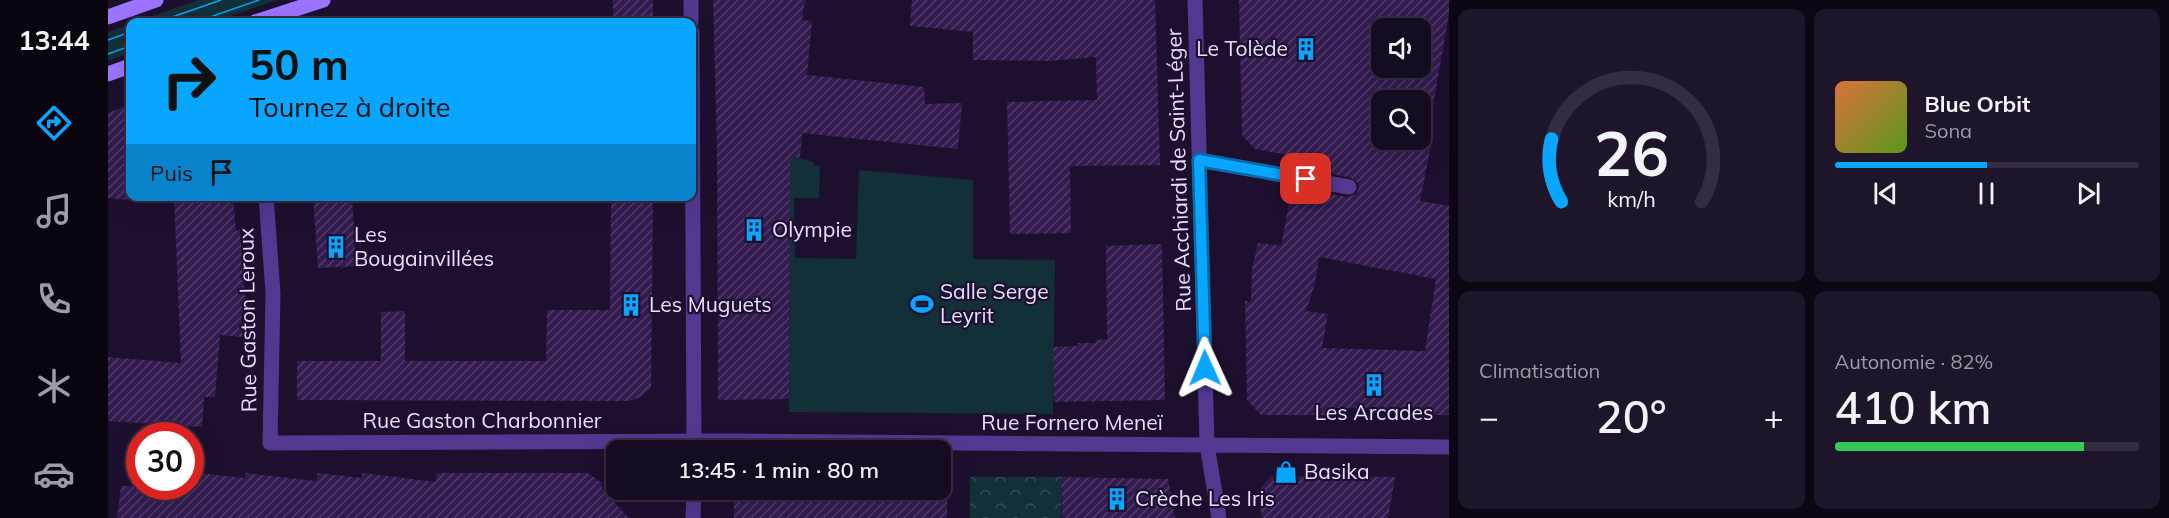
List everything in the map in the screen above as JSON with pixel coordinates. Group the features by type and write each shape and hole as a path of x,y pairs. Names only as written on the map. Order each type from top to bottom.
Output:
{"main road":[{"path":"108,17 156,0"},
{"path":"267,18 323,0"},
{"path":"108,74 126,67"}],"street":[{"path":"691,0 692,18"},
{"name":"Rue Acchiardi de Saint-Léger","path":"1195,0 1207,445 1219,518"},
{"path":"1199,160 1349,187"},
{"name":"Rue Gaston Leroux","path":"266,201 273,293 270,443"},
{"path":"693,201 694,440"},
{"name":"Rue Gaston Charbonnier","path":"270,443 606,445"},
{"name":"Rue Fornero Meneï","path":"951,445 1449,447"},
{"path":"693,518 694,500"}],"green space":[{"path":"198,0 277,0 225,18 147,18"},
{"path":"126,25 126,54 108,61 108,32"},
{"name":"Salle Serge Leyrit","path":"790,156 814,162 814,166 820,166 819,198 794,198 795,258 856,259 859,170 973,180 973,259 1055,260 1053,414 789,412"},
{"path":"970,477 1061,477 1061,518 970,518"}],"building":[{"path":"613,0 653,0 653,18 613,18"},
{"path":"713,0 805,0 802,20 812,21 807,75 924,87 925,104 962,103 958,149 802,133 800,158 790,156 789,399 718,400 717,151"},
{"path":"912,0 1155,0 1160,165 1070,166 1071,233 1010,234 1007,102 1097,100 1096,57 1048,61 973,60 973,32 910,26"},
{"path":"1239,0 1449,0 1449,14 1431,117 1431,90 1371,90 1371,150 1430,150 1420,201 1449,206 1449,415 1414,415 1416,408 1332,408 1333,415 1261,415 1247,400 1245,301 1251,302 1252,269 1258,243 1281,246 1291,194 1298,188 1348,197 1356,194 1359,188 1358,183 1351,178 1318,171 1329,162 1255,149 1242,135","holes":["1319,257 1436,279 1425,351 1322,348 1328,314 1306,311 1315,284"]},
{"path":"126,106 126,200 108,198 108,113"},
{"path":"174,201 233,201 236,231 240,230 246,315 241,315 243,337 220,335 215,397 204,397 202,422 108,421 108,357 181,363"},
{"name":"Les Bougainvillées","path":"313,201 352,201 356,266 318,268"},
{"name":"Les Muguets","path":"611,201 653,201 651,388 639,398 629,401 297,400 297,361 381,361 381,312 405,311 405,361 546,361 547,310 610,310"},
{"path":"1162,244 1165,400 1054,402 1053,347 1078,346 1078,343 1096,343 1096,340 1107,339 1106,246"},
{"path":"246,473 316,481 318,473 362,478 362,473 436,482 437,473 588,473 602,483 606,500 612,500 629,518 117,518 121,486 126,486 126,500 204,500 204,474 245,478"},
{"path":"1271,476 1395,477 1388,518 1262,518 1257,492"},
{"name":"Crèche Les Iris","path":"1061,477 1168,479 1175,518 1062,518"},
{"path":"734,500 947,500 947,518 734,518"}],"tram line":[{"path":"169,18 221,0"},
{"path":"207,18 259,0"},
{"path":"108,40 126,33"},
{"path":"108,54 126,47"}],"place":[{"name":"Le Tolède","path":"1306,49"},
{"name":"Olympie","path":"754,230"},
{"name":"Les Bougainvillées","path":"336,247"},
{"name":"Salle Serge Leyrit","path":"922,304"},
{"name":"Les Muguets","path":"631,305"},
{"name":"Les Arcades","path":"1374,385"},
{"name":"Basika","path":"1286,472"},
{"name":"Crèche Les Iris","path":"1117,499"}],"route":[{"path":"1205,368 1199,160 1306,179"}]}
